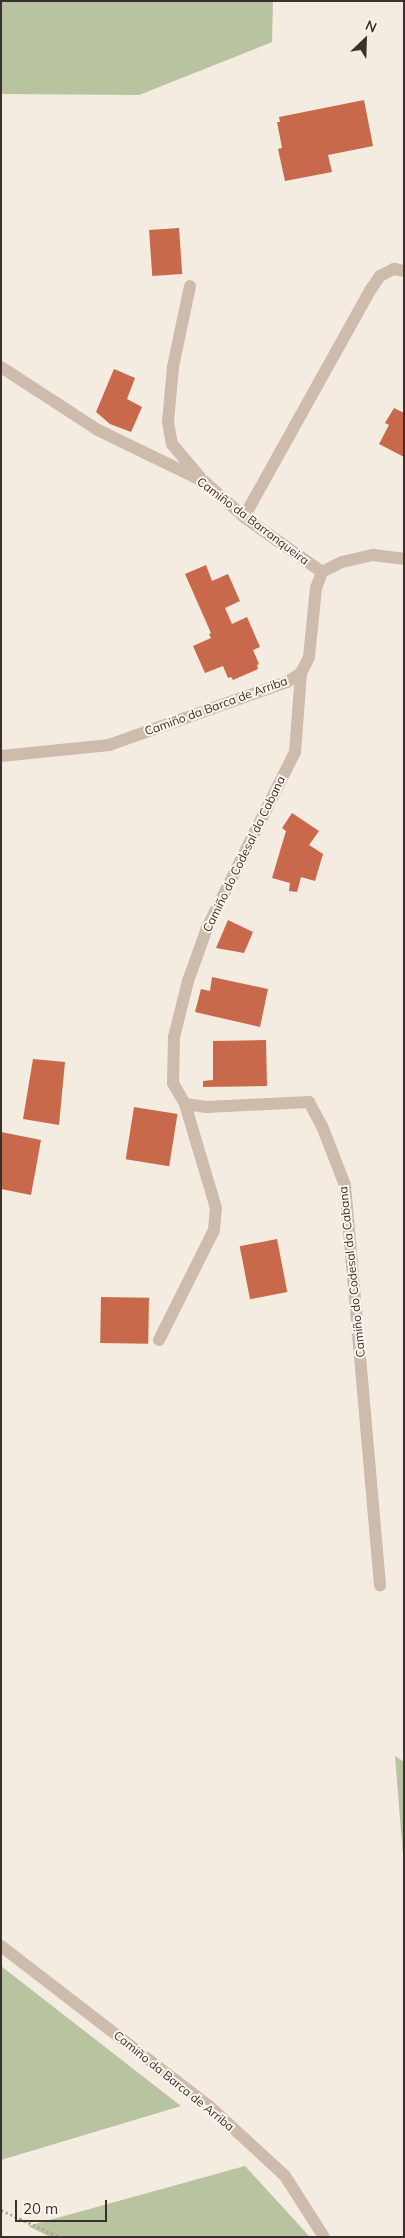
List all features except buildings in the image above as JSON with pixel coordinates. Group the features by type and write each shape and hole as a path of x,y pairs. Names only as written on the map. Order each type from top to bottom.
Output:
{"street":[{"path":"244,516 371,289 380,276 394,269 404,271"},
{"path":"190,286 173,367 168,422 172,444 205,482"},
{"name":"Camiño da Barranqueira","path":"1,367 98,430 205,482 244,516 322,572"},
{"path":"322,572 342,562 373,554 404,559"},
{"name":"Camiño da Barca de Arriba","path":"1,756 109,745 287,682 300,673 309,658 316,588 322,572"},
{"name":"Camiño do Codesal da Cabana","path":"300,673 295,752 207,928 188,981 174,1037 173,1083 185,1104 206,1107 309,1102 322,1126 345,1185 380,1585"},
{"path":"159,1340 214,1230 216,1208 185,1104"},
{"name":"Camiño da Barca de Arriba","path":"1,1946 209,2106 286,2176 324,2237"}],"path":[{"path":"1,2210 60,2237"}],"green space":[{"path":"1,1 273,1 272,42 139,95 1,94"},
{"path":"395,1756 404,1762 404,1869"},
{"path":"1,1966 181,2106 1,2160"},
{"path":"245,2166 310,2237 50,2237 28,2226"}]}
